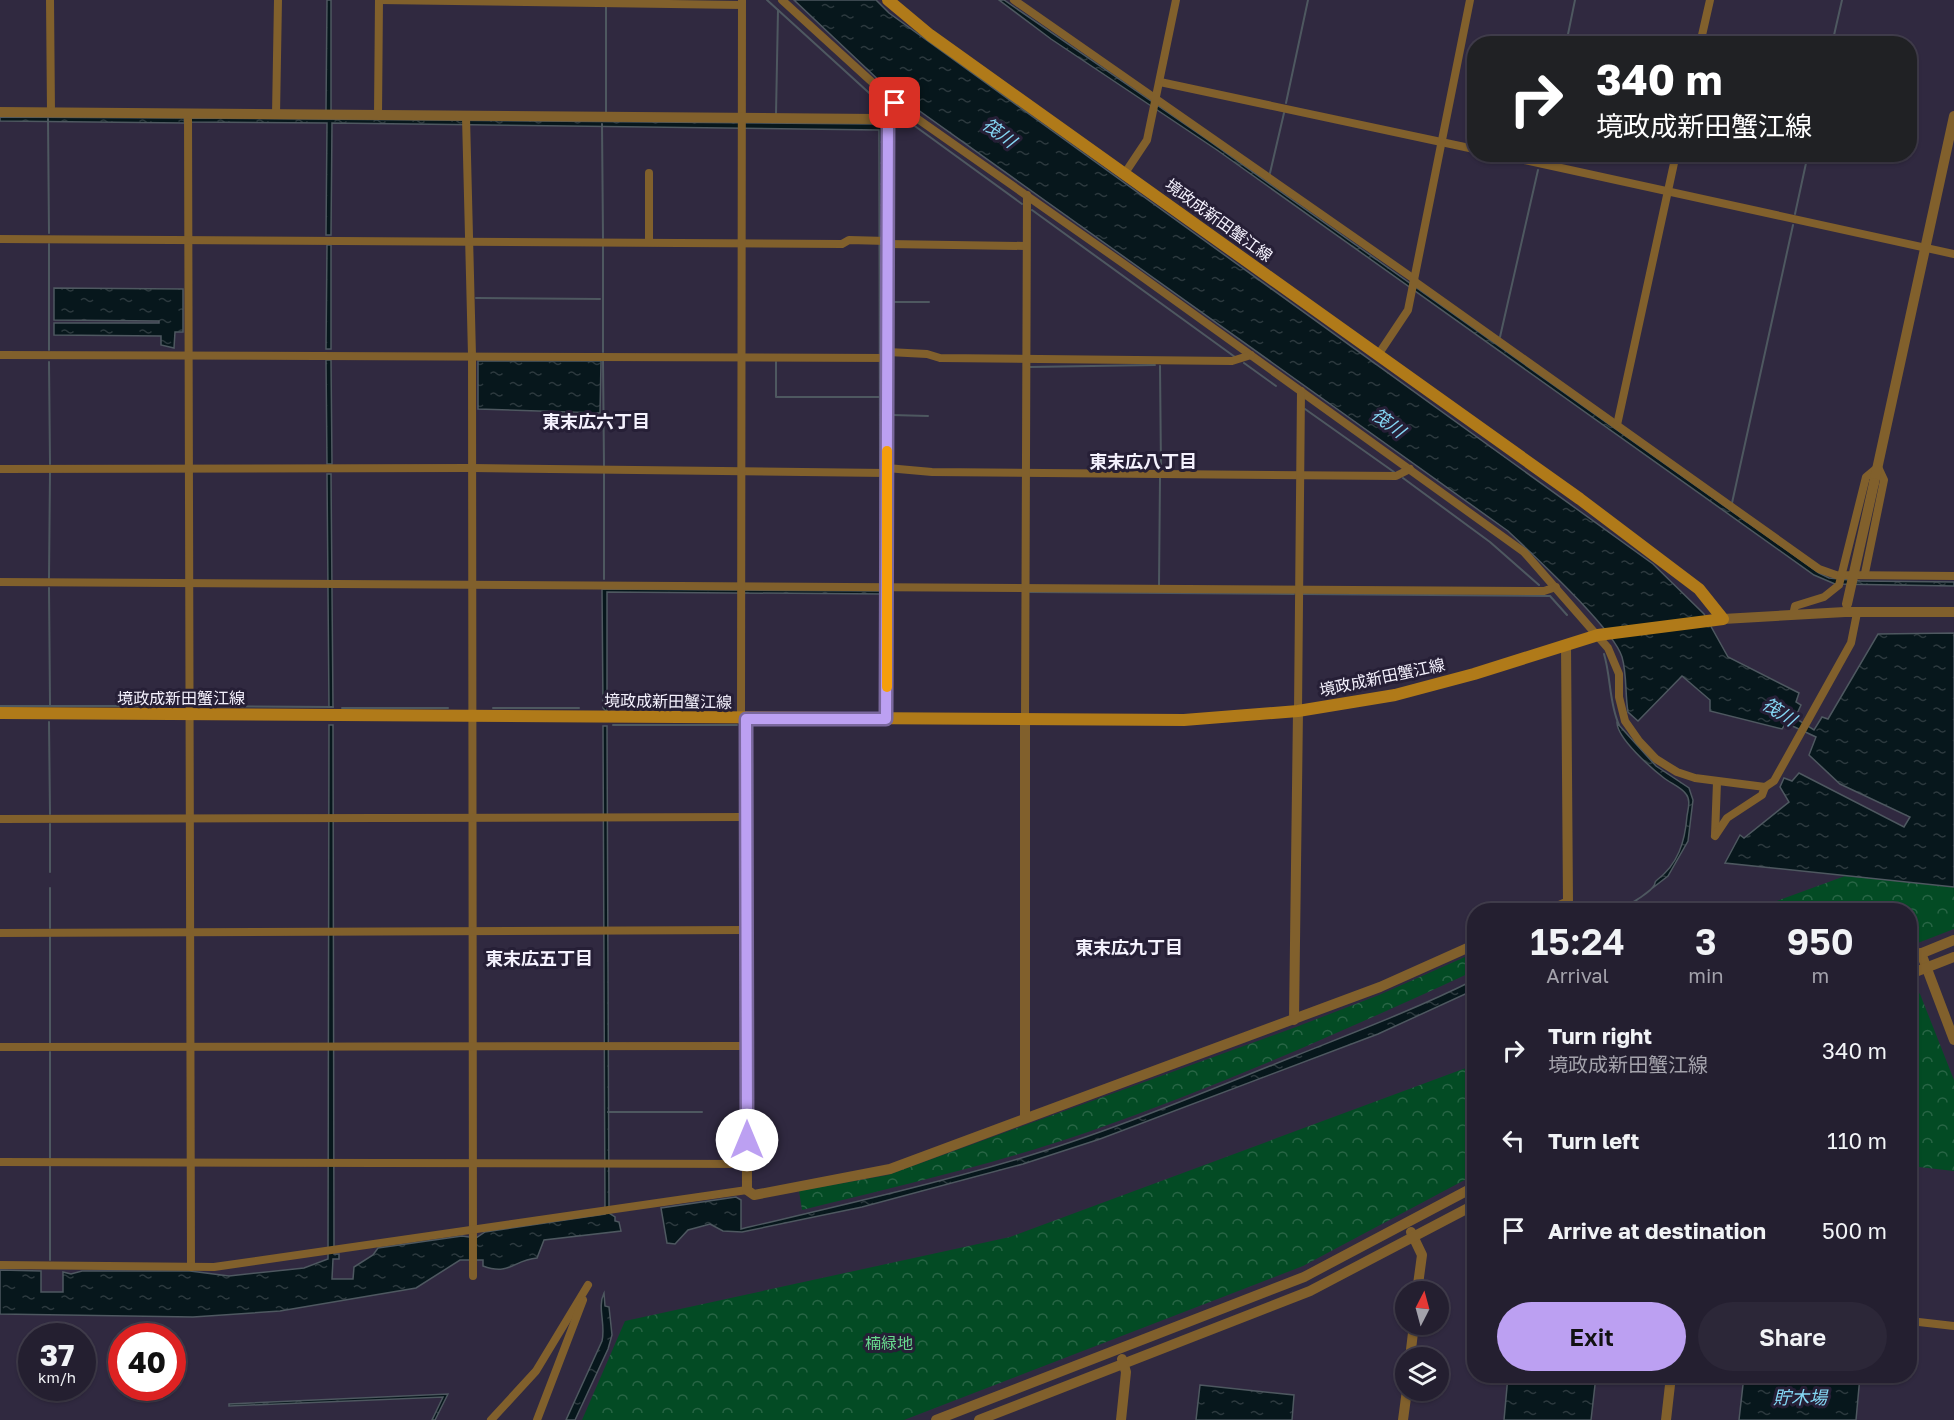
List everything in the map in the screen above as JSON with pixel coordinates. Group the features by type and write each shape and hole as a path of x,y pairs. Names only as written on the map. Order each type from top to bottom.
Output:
{"main road":[{"name":"境政成新田蟹江線","path":"0,713 1025,721 1184,720 1298,711 1395,695 1474,674 1598,635 1718,620 1699,589 1580,499 930,35 888,0"}],"street":[{"path":"50,0 51,112"},
{"path":"276,115 278,0"},
{"path":"378,115 379,0 742,2 742,589 747,930 747,1190"},
{"path":"782,0 895,103 1301,390 1524,552 1598,635 1615,660 1624,721 1656,759 1677,772 1717,782 1765,787"},
{"path":"1014,0 1617,425 1807,562 1842,580"},
{"path":"1125,173 1147,140 1176,0"},
{"path":"1378,355 1408,310 1470,0"},
{"path":"1702,36 1710,0"},
{"path":"1160,82 1467,148"},
{"path":"886,719 884,242 888,115 895,103"},
{"path":"0,112 378,115 466,121 742,123 876,119 888,115"},
{"path":"188,113 191,1267"},
{"path":"1717,782 1715,836 1728,818 1762,795 1765,787 1774,781 1851,643 1850,610 1874,483 1954,116"},
{"path":"466,121 472,355 473,1272"},
{"path":"1532,162 1954,254"},
{"path":"1617,425 1674,162"},
{"path":"649,173 649,242"},
{"path":"1025,1118 1024,587 1027,195"},
{"path":"0,238 842,244 849,240 1026,246"},
{"path":"0,355 885,357 927,354 939,358 1232,361 1251,355"},
{"path":"1294,1020 1298,474 1301,390"},
{"path":"1865,573 1884,480 1878,467"},
{"path":"1842,580 1866,477 1878,467"},
{"path":"0,469 472,468 1396,476 1410,469"},
{"path":"1793,615 1795,606 1824,597 1842,580 1865,573 1954,576"},
{"path":"0,582 329,582 742,589 887,586 1544,591 1556,587"},
{"path":"1718,620 1850,610 1954,612"},
{"path":"1566,645 1569,902 1567,903"},
{"path":"0,819 746,817"},
{"path":"0,933 747,930"},
{"path":"1917,955 1954,940"},
{"path":"0,1265 214,1267 472,1232 747,1190 754,1195 890,1169 1294,1020 1380,987 1467,948"},
{"path":"1921,953 1954,1040"},
{"path":"1917,971 1954,957"},
{"path":"0,1047 746,1046"},
{"path":"0,1162 747,1164"},
{"path":"936,1420 1304,1277 1467,1191"},
{"path":"979,1420 1311,1291 1467,1209"},
{"path":"1408,1223 1422,1255 1419,1281"},
{"path":"491,1420 536,1371 588,1285 537,1420"},
{"path":"1917,1322 1954,1326"},
{"path":"1119,1350 1126,1372 1121,1420"},
{"path":"1666,1420 1670,1383"},
{"path":"1403,1420 1406,1401"}],"green space":[{"path":"1845,876 1954,887 1954,929 1917,943 1917,903 1771,903"},
{"path":"1467,956 1467,974 1186,1096 1088,1132 1018,1154 802,1210 799,1191 888,1175 1379,995"},
{"path":"1917,991 1954,1080 1954,1171 1917,1167"},
{"name":"楠緑地","path":"1467,1068 1467,1179 1303,1266 904,1420 582,1420 625,1321 1010,1237"}],"water":[{"path":"327,0 331,0 331,111 326,111"},
{"name":"筏川","path":"794,0 876,0 889,13 1653,564 1704,614 1728,657 1799,693 1796,702 1801,705 1795,718 1814,730 1822,717 1828,719 1878,634 1954,633 1954,887 1725,863 1740,835 1744,838 1789,802 1780,787 1784,778 1792,781 1799,773 1904,827 1910,817 1840,784 1809,755 1816,737 1786,723 1782,729 1710,711 1710,700 1682,676 1638,721 1628,712 1624,664 1616,644 1571,592 1508,531 886,87"},
{"path":"999,0 1004,0 1205,138 1819,573 1829,578 1860,581 1954,582 1954,586 1835,584 1814,575 1217,150 1051,39"},
{"path":"0,117 184,118 185,123 0,121"},
{"path":"190,118 874,124 884,127 884,583 880,583 879,130 332,123 331,235 326,235 327,123 190,122"},
{"path":"327,245 331,245 331,349 326,349"},
{"path":"54,288 183,289 183,332 175,332 174,348 161,345 161,336 54,335 54,323 159,323 159,321 54,320"},
{"path":"326,360 331,360 332,464 327,464"},
{"path":"478,361 601,361 600,413 478,409"},
{"path":"327,474 331,474 333,707 329,707"},
{"path":"602,589 884,591 884,594 607,592 607,712 603,708"},
{"path":"1617,723 1656,766 1689,788 1693,800 1688,841 1668,876 1651,889 1670,867 1679,852 1684,835 1688,796 1636,753 1623,737"},
{"path":"329,725 333,725 334,1254 339,1254 339,1259 333,1259 332,1279 353,1279 354,1267 373,1255 378,1248 462,1236 476,1238 485,1232 605,1214 603,726 607,726 609,1213 615,1217 615,1221 619,1222 621,1231 544,1240 537,1258 506,1268 492,1269 483,1266 483,1260 460,1260 416,1288 280,1311 193,1317 0,1314 0,1270 41,1271 41,1292 63,1292 63,1272 71,1274 82,1271 190,1271 229,1276 304,1268 328,1259"},
{"path":"1467,983 1467,993 1378,1034 1100,1139 1023,1164 862,1207 742,1232 723,1231 710,1224 688,1230 675,1244 667,1243 661,1208 736,1197 741,1200 741,1229 984,1169 1053,1148 1158,1110 1430,1001"},
{"path":"604,1293 605,1306 609,1307 612,1335 608,1349 575,1420 566,1420 602,1341 601,1304"},
{"path":"1507,1383 1595,1383 1591,1420 1504,1420"},
{"name":"貯木場","path":"1743,1383 1859,1383 1856,1420 1739,1420"},
{"path":"1200,1385 1294,1395 1292,1420 1196,1420"},
{"path":"448,1394 435,1420 432,1420 443,1397 229,1406 229,1404"}],"waterway":[{"path":"767,0 878,101"},
{"path":"1286,103 1308,0"},
{"path":"1568,36 1575,0"},
{"path":"1834,36 1842,0"},
{"path":"606,7 606,114"},
{"path":"776,114 778,10"},
{"path":"1270,173 1284,113"},
{"path":"901,116 1022,204"},
{"path":"48,119 49,233"},
{"path":"602,124 603,238"},
{"path":"1795,214 1806,162"},
{"path":"1500,337 1538,170"},
{"path":"1032,210 1235,357"},
{"path":"1732,503 1793,225"},
{"path":"49,244 49,350"},
{"path":"603,245 603,352"},
{"path":"476,298 600,299"},
{"path":"893,302 929,302"},
{"path":"603,361 604,466"},
{"path":"49,362 50,464"},
{"path":"776,362 776,397 881,397"},
{"path":"1244,363 1276,386"},
{"path":"1030,367 1155,365"},
{"path":"1160,366 1161,470"},
{"path":"1305,409 1394,472"},
{"path":"892,415 928,416"},
{"path":"49,578 50,472"},
{"path":"604,473 604,579"},
{"path":"1159,585 1160,478"},
{"path":"1403,478 1490,542 1539,585"},
{"path":"49,588 50,705"},
{"path":"1028,592 1294,594"},
{"path":"1302,594 1550,596 1567,615"},
{"path":"1604,654 1613,708 1619,725"},
{"path":"0,706 184,706"},
{"path":"193,706 333,707"},
{"path":"342,708 448,708"},
{"path":"493,708 579,708"},
{"path":"49,722 50,814"},
{"path":"613,725 737,725"},
{"path":"50,824 50,872"},
{"path":"50,888 50,928"},
{"path":"50,937 50,1043"},
{"path":"50,1052 50,1158"},
{"path":"608,1112 702,1112"},
{"path":"50,1165 50,1260"}],"slow traffic":[{"path":"887,451 887,687"}],"district":[{"name":"東末広六丁目","path":"596,422"},
{"name":"東末広八丁目","path":"1143,462"},
{"name":"東末広九丁目","path":"1129,948"},
{"name":"東末広五丁目","path":"539,959"}],"route":[{"path":"747,1140 746,719 886,719 888,115 895,103"}]}
